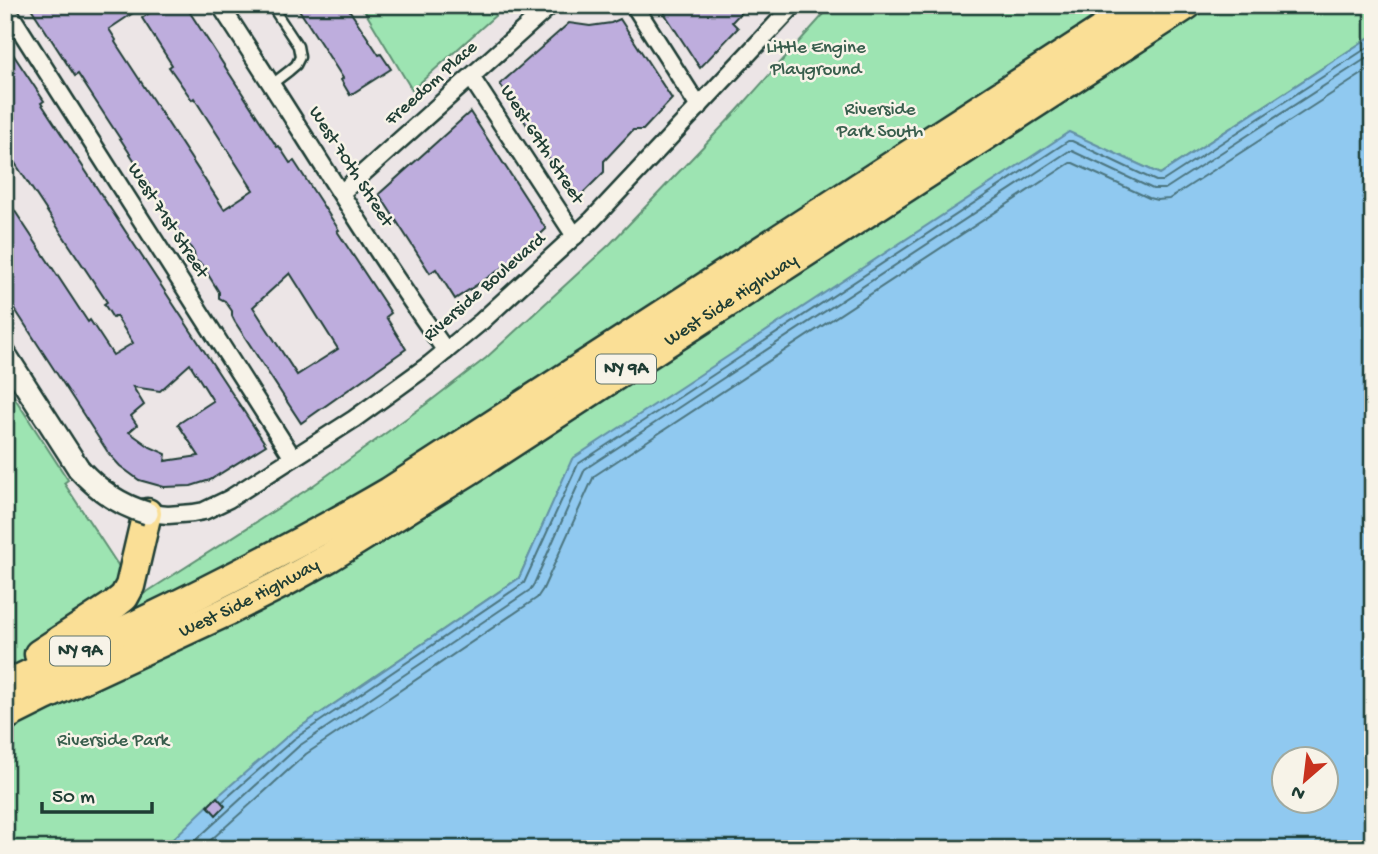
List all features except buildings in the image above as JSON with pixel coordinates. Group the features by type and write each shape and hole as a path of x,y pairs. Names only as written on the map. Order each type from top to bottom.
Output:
{"highway":[{"name":"West Side Highway","path":"22,681 244,572 389,492 1140,5"},
{"name":"West Side Highway","path":"22,681 228,611 330,557 470,470 1187,5"},
{"path":"5,716 22,681 44,650 124,597 132,581 147,513"}],"main road":[{"path":"5,354 79,469 104,492 147,513"}],"street":[{"name":"West 70th Street","path":"220,5 446,351"},
{"name":"Freedom Place","path":"341,193 551,5"},
{"path":"634,5 699,107"},
{"name":"Riverside Boulevard","path":"147,513 180,515 204,511 229,499 379,402 446,351 611,201 794,5"},
{"name":"West 71st Street","path":"5,6 293,458"},
{"name":"West 69th Street","path":"471,77 575,236"}],"lane":[{"path":"271,5 298,46 300,57 296,65 272,84"}],"green space":[{"path":"361,5 507,5 412,90"},
{"name":"Riverside Park South","path":"832,5 1373,5 1373,35 1160,174 1069,133 570,465 519,578 290,734 173,839 158,849 5,849 5,383 68,480 64,483 139,597 311,487 486,358 610,244 736,112"}],"water":[{"path":"1373,35 1373,849 158,849 173,839 290,734 519,578 572,459 1069,132 1160,174"}],"park label":[{"name":"Little Engine Playground","path":"816,59"},
{"name":"Riverside Park","path":"113,741"}]}
